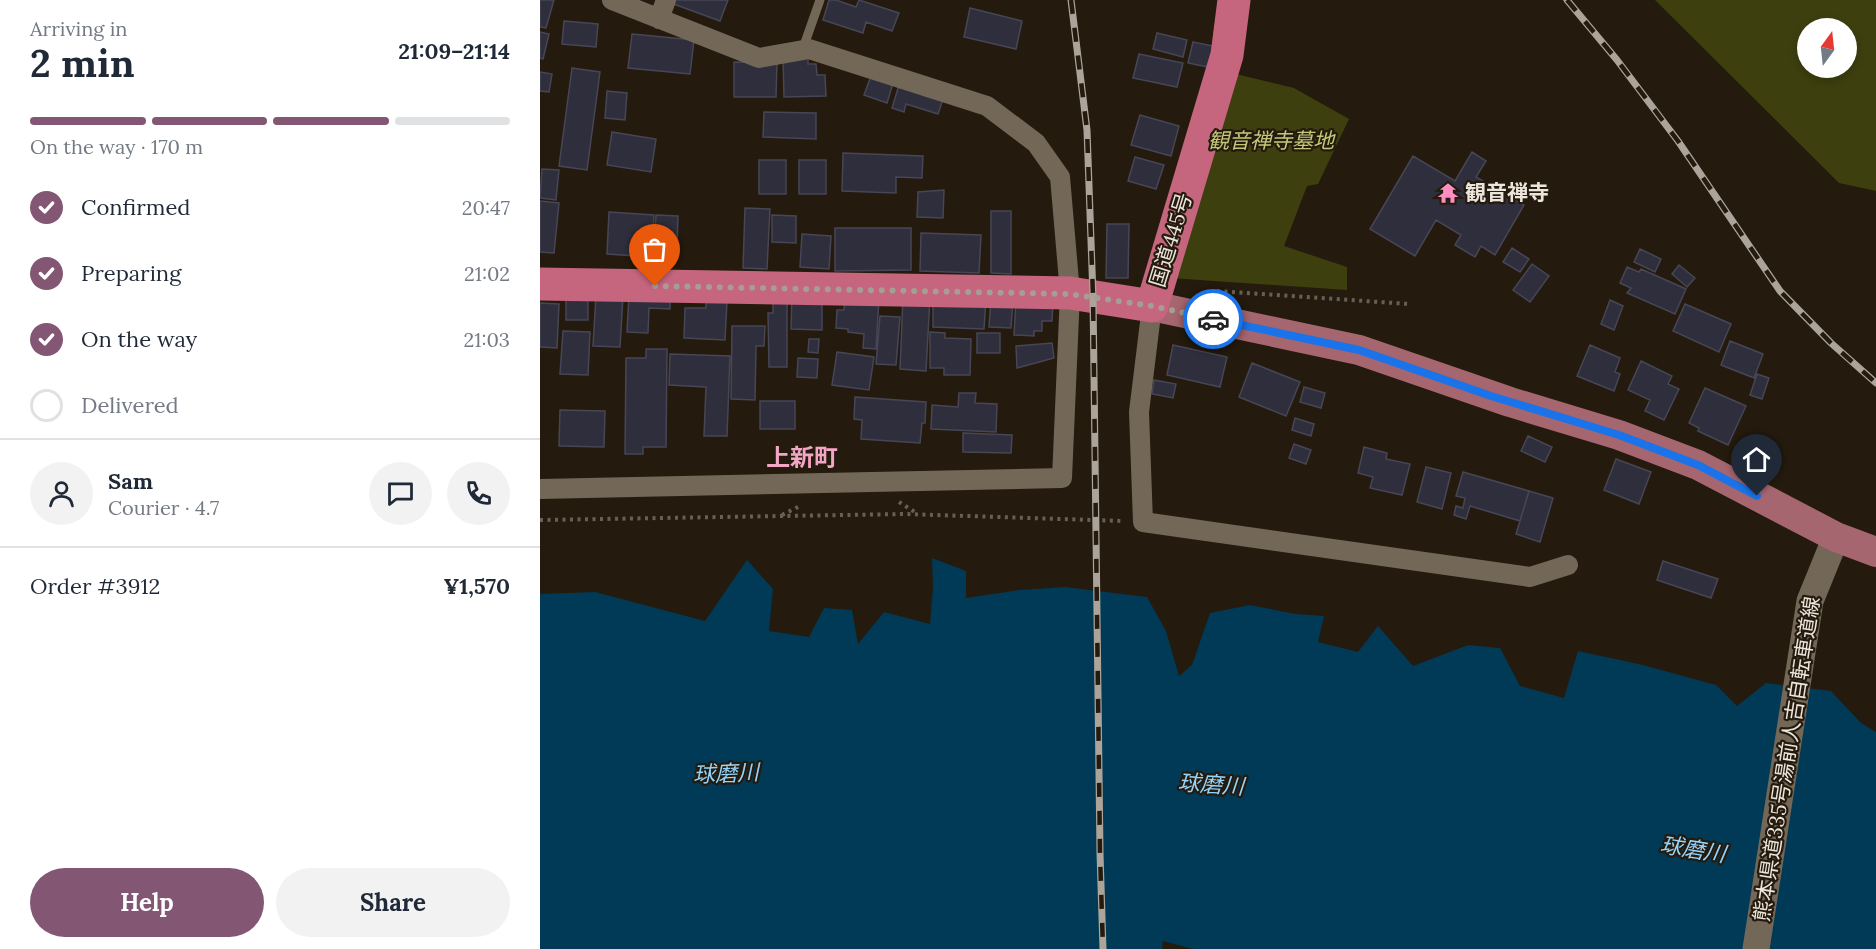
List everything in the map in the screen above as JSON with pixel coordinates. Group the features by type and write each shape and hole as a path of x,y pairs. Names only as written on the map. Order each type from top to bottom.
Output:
{"highway":[{"name":"国道445号","path":"540,284 1070,294 1152,306 1227,55 1234,0"}],"main road":[{"path":"1152,306 1359,350 1491,396 1619,435 1698,465 1836,537 1876,552"},
{"name":"熊本県道335号湯前人吉自転車道線","path":"1756,949 1810,601 1836,537"}],"street":[{"path":"540,489 1062,478 1070,294 1060,177 1036,143 987,106 809,49 759,58 612,0"},
{"path":"659,19 666,0"},
{"path":"1152,306 1139,412 1143,522 1530,577 1568,565"}],"lane":[{"path":"802,51 820,0"}],"path":[{"path":"1211,291 1409,304"},
{"path":"540,520 904,514 1143,522"}],"green space":[{"path":"1655,0 1876,0 1876,191 1839,183"},
{"name":"観音禅寺墓地","path":"1232,73 1294,88 1349,119 1318,184 1307,186 1284,246 1347,267 1347,290 1171,278"}],"water":[{"name":"球磨川","path":"932,558 966,571 966,598 1020,590 1065,587 1147,597 1166,631 1179,676 1192,665 1210,613 1250,605 1296,614 1324,616 1318,642 1358,652 1378,626 1413,666 1468,645 1500,648 1520,686 1564,698 1578,651 1643,665 1716,685 1737,706 1766,683 1831,691 1861,723 1876,732 1876,949 1193,949 1163,941 1162,949 540,949 540,594 595,592 705,621 747,560 773,589 769,631 809,637 824,608 852,610 858,644 884,612 930,624 933,587"}],"building":[{"path":"540,0 554,0 546,28 540,27"},
{"path":"673,0 728,0 720,21 671,3"},
{"path":"829,0 856,7 859,0 899,13 892,31 866,22 863,33 823,20"},
{"path":"970,8 1022,21 1016,49 964,37"},
{"path":"564,21 598,24 596,47 562,44"},
{"path":"540,32 549,34 543,59 540,58"},
{"path":"1157,33 1187,40 1183,57 1153,49"},
{"path":"632,34 694,40 690,74 628,68"},
{"path":"1193,42 1218,47 1213,68 1188,63"},
{"path":"1139,54 1183,63 1177,87 1133,78"},
{"path":"808,56 808,64 816,64 817,75 825,75 826,96 784,97 783,57"},
{"path":"734,62 777,63 776,97 734,97"},
{"path":"572,68 600,72 587,170 559,166"},
{"path":"540,72 552,74 549,92 540,91"},
{"path":"871,76 893,83 887,103 864,95"},
{"path":"899,85 943,99 938,114 906,104 904,112 892,108"},
{"path":"607,91 627,93 625,120 605,118"},
{"path":"764,112 816,113 816,139 763,137"},
{"path":"1140,115 1179,126 1171,156 1131,145"},
{"path":"612,132 656,139 651,172 607,165"},
{"name":"観音禅寺","path":"1472,152 1486,161 1476,177 1524,205 1495,255 1481,246 1475,257 1455,245 1461,235 1436,220 1415,256 1370,229 1413,156 1455,181"},
{"path":"843,153 923,156 922,178 896,177 896,193 842,191"},
{"path":"1135,157 1164,165 1156,189 1128,181"},
{"path":"759,160 786,160 786,194 759,194"},
{"path":"799,160 826,160 826,194 799,194"},
{"path":"542,169 559,170 556,200 540,198"},
{"path":"944,190 943,218 917,217 918,192"},
{"path":"540,201 559,203 554,253 540,252"},
{"path":"745,208 770,209 767,269 743,268"},
{"path":"991,211 1011,211 1011,274 991,273"},
{"path":"609,212 654,215 651,257 607,254"},
{"path":"656,215 678,216 677,248 654,247"},
{"path":"772,215 796,216 796,243 772,242"},
{"path":"1107,224 1129,224 1128,278 1106,278"},
{"path":"835,228 911,228 911,270 835,271"},
{"path":"921,233 981,235 979,273 920,271"},
{"path":"802,234 831,236 829,269 800,267"},
{"path":"1512,248 1529,259 1520,272 1503,262"},
{"path":"1640,249 1661,259 1655,272 1634,262"},
{"path":"1532,264 1549,276 1530,302 1513,290"},
{"path":"1679,265 1695,278 1687,287 1672,274"},
{"path":"1627,267 1639,272 1641,269 1686,289 1675,314 1627,293 1631,288 1620,283"},
{"path":"792,293 822,294 822,330 791,329"},
{"path":"596,295 623,296 620,347 593,346"},
{"path":"629,295 670,297 670,309 649,308 648,333 627,332"},
{"path":"845,295 879,298 876,349 863,348 864,334 836,328 837,310 844,310"},
{"path":"566,297 588,297 588,320 566,320"},
{"path":"773,297 787,297 787,367 769,367 768,313 773,313"},
{"path":"903,297 930,298 926,371 900,369"},
{"path":"933,298 986,299 984,329 933,327"},
{"path":"991,298 1013,300 1011,328 989,327"},
{"path":"1016,299 1053,301 1052,321 1042,321 1042,331 1034,331 1034,336 1014,335"},
{"path":"706,300 727,301 725,340 684,338 685,308 706,308"},
{"path":"1610,300 1623,306 1614,330 1601,324"},
{"path":"540,303 559,304 557,348 540,347"},
{"path":"1685,304 1731,324 1719,352 1673,331"},
{"path":"880,316 900,317 896,365 876,364"},
{"path":"732,326 765,326 764,346 756,346 755,400 731,399"},
{"path":"563,331 590,332 588,375 560,374"},
{"path":"930,332 945,333 945,338 971,339 970,375 944,375 944,368 930,368"},
{"path":"977,333 1000,333 1000,353 977,353"},
{"path":"809,339 819,339 818,353 808,352"},
{"path":"1730,341 1763,354 1754,378 1721,365"},
{"path":"1052,343 1054,358 1017,368 1016,346"},
{"path":"1173,345 1227,357 1220,387 1167,375"},
{"path":"1590,345 1620,358 1615,372 1620,374 1614,391 1577,376"},
{"path":"646,349 667,349 666,447 643,447 643,454 625,454 626,358 646,358"},
{"path":"837,352 874,357 869,390 832,385"},
{"path":"670,354 730,356 727,436 704,436 706,387 669,385"},
{"path":"798,358 818,359 817,378 797,377"},
{"path":"1641,361 1672,376 1668,384 1679,389 1664,420 1645,411 1650,400 1628,390"},
{"path":"1252,363 1300,382 1286,416 1239,397"},
{"path":"1757,374 1769,378 1762,399 1750,395"},
{"path":"1154,380 1176,384 1173,398 1152,394"},
{"path":"1304,387 1325,393 1321,408 1300,402"},
{"path":"1705,388 1746,406 1728,445 1698,431 1699,428 1689,423"},
{"path":"959,393 976,393 975,403 997,404 996,432 931,429 932,405 958,407"},
{"path":"855,397 926,402 925,423 922,423 920,443 861,439 862,420 854,419"},
{"path":"760,401 795,401 795,429 760,429"},
{"path":"560,410 605,411 604,447 559,446"},
{"path":"1295,418 1314,424 1311,436 1292,430"},
{"path":"963,433 1012,435 1011,453 963,452"},
{"path":"1528,436 1552,447 1545,462 1521,451"},
{"path":"1294,444 1311,450 1306,464 1289,458"},
{"path":"1364,447 1387,453 1386,459 1410,464 1402,495 1370,488 1373,477 1358,473"},
{"path":"1616,459 1651,472 1639,504 1604,490"},
{"path":"1426,467 1451,473 1442,509 1417,502"},
{"path":"1463,472 1529,491 1520,521 1470,506 1466,519 1454,515 1456,506 1463,508 1465,498 1456,496"},
{"path":"1529,491 1553,498 1540,542 1516,534"},
{"path":"1663,561 1718,579 1711,598 1657,580"}],"railway":[{"path":"1071,0 1087,130 1093,296 1103,949"},
{"path":"1567,0 1617,60 1678,141 1780,291 1831,343 1876,383"}],"way so far":[{"path":"655,286 1070,294 1152,306 1213,319"}],"place":[{"name":"観音禅寺","path":"1448,193"}],"district":[{"name":"上新町","path":"802,458"}],"route":[{"path":"1213,319 1359,350 1491,396 1619,435 1698,465 1757,496"}]}
